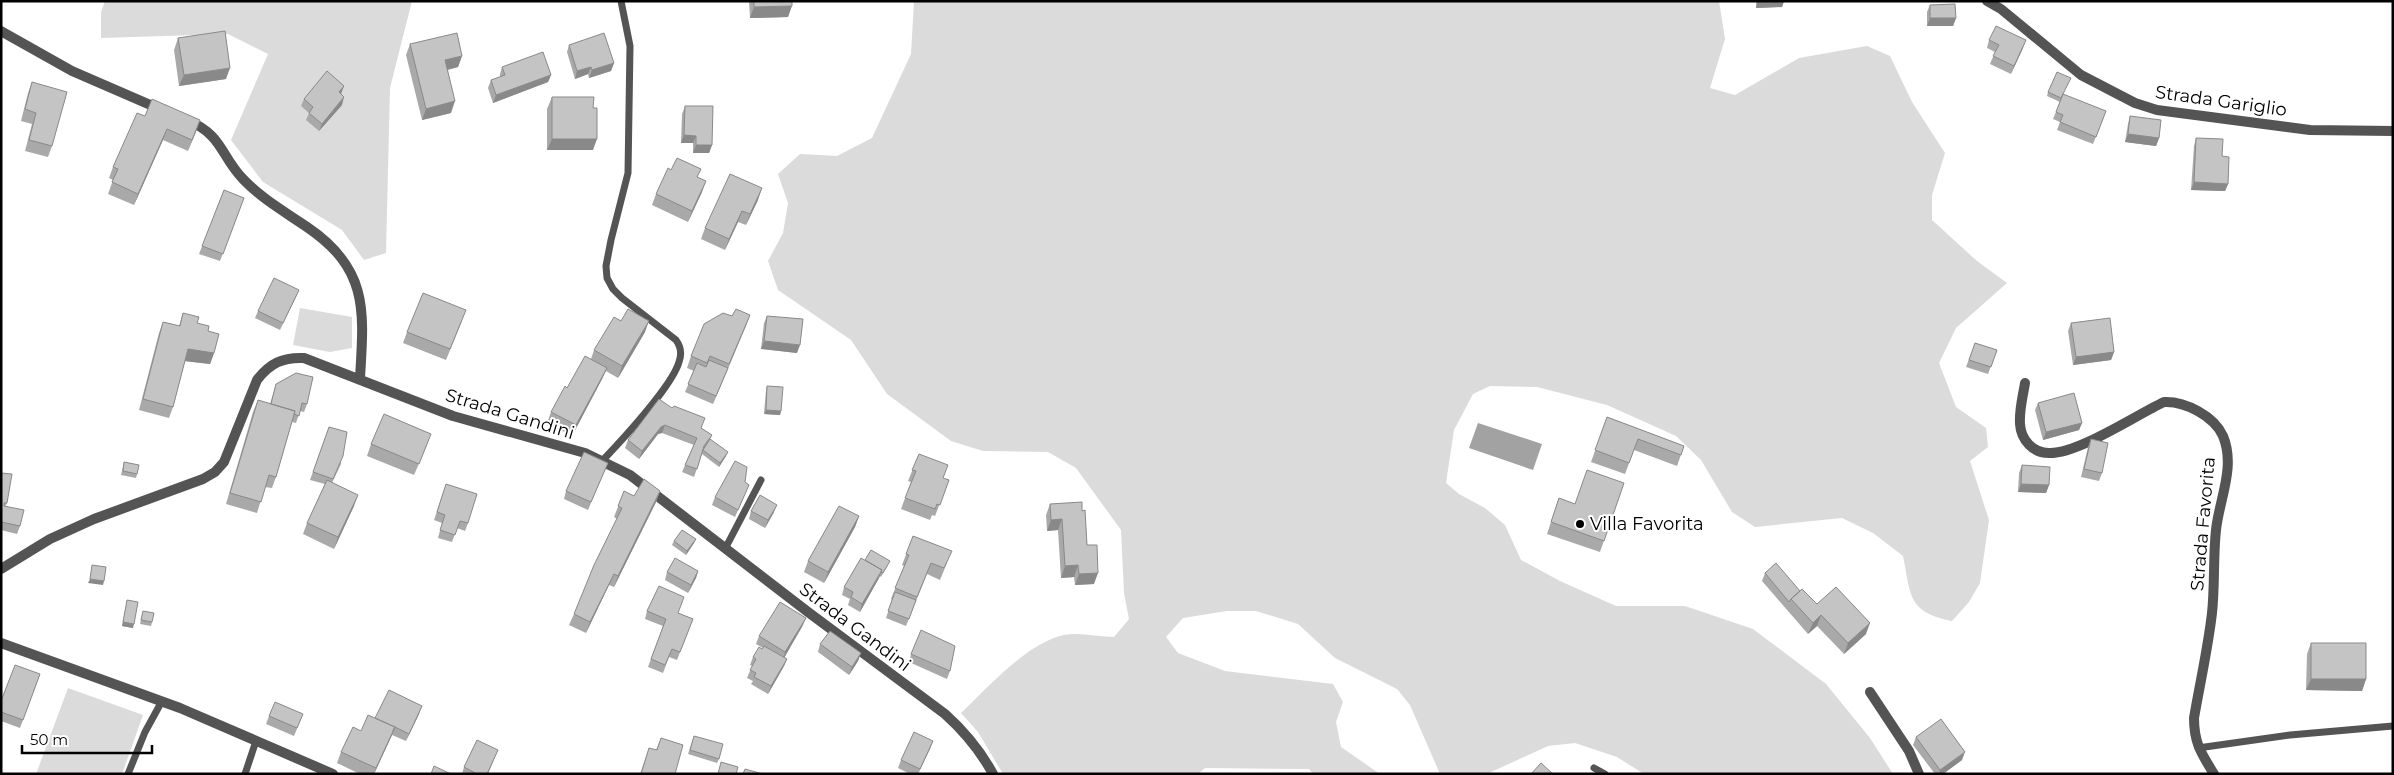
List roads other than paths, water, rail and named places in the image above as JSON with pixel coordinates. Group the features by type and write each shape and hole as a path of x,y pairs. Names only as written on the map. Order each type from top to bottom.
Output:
{"street":[{"name":"Strada Gariglio","path":"1987,1 2000,9 2081,75 2135,103 2157,110 2310,130 2393,131"},
{"path":"1,31 72,71 194,123 216,139 242,179 264,199 330,244 350,270 358,287 364,320 360,378"},
{"name":"Strada Gandini","path":"1,570 50,538 94,519 204,479 215,472 224,462 257,380 266,369 277,361 290,358 304,358 360,378 453,416 565,446 603,460 636,479 726,547 812,616 945,714 966,732 980,750 994,774"},
{"name":"Strada Favorita","path":"2026,383 2020,410 2020,426 2022,436 2029,446 2038,451 2050,453 2068,450 2094,439 2164,402 2173,402 2193,409 2211,420 2223,436 2227,456 2227,477 2216,524 2212,614 2194,718 2194,735 2198,748 2214,774"},
{"path":"1,644 162,701 333,774"},
{"path":"1870,692 1909,751 1919,774"}],"lane":[{"path":"603,460 660,393 674,371 681,353 680,346 676,340 622,298 613,289 607,278 606,266 611,240 628,172 630,46 621,1"},
{"path":"726,547 761,480"},
{"path":"128,774 145,732 162,701"},
{"path":"2198,748 2290,735 2393,726"},
{"path":"245,774 256,741"},
{"path":"1594,768 1604,774"}],"place":[{"name":"Villa Favorita","path":"1580,524"}]}
